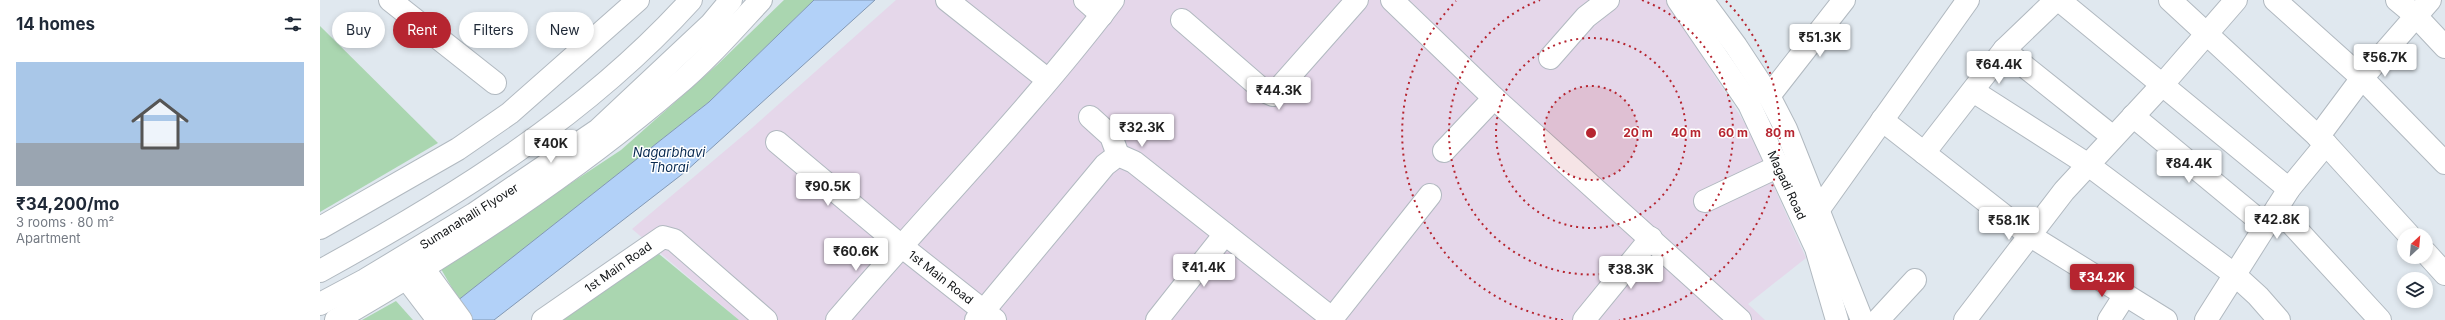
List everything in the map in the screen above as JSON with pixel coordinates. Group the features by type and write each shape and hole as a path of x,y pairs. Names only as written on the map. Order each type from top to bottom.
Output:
{"main road":[{"path":"390,0 495,83"},
{"path":"320,228 458,149 510,113 638,0"},
{"path":"320,271 523,148 575,110 610,79 691,0"},
{"name":"Sumanahalli Flyover","path":"320,304 365,280 474,214 598,130 711,24 732,0"},
{"path":"336,320 419,278 480,233 562,178 677,86 761,0"},
{"path":"947,0 1048,80"},
{"path":"837,320 900,245 1048,80 1107,8 1085,0"},
{"path":"1182,20 1264,91 1273,95 1357,0"},
{"path":"1392,0 1494,98 1651,238 1740,320"},
{"path":"1550,58 1586,17 1608,0"},
{"name":"Magadi Road","path":"1678,0 1749,104 1816,248 1837,320"},
{"name":"Magadi Road","path":"1702,0 1736,46 1769,96 1786,129 1862,320"},
{"path":"1769,96 1844,0"},
{"path":"1819,209 1968,0"},
{"path":"1924,153 2004,50 2058,0 2163,84 2289,189"},
{"path":"2170,0 2322,140 2403,228"},
{"path":"1965,320 2029,235 2087,164 2163,84 2236,0"},
{"path":"2275,0 2362,78 2445,163"},
{"path":"2397,0 2415,15 2445,47"},
{"path":"2206,320 2289,189 2362,78 2415,15 2430,0"},
{"path":"2004,50 2113,137"},
{"path":"1973,91 2087,164 2235,275 2279,320"},
{"path":"1444,151 1494,98"},
{"path":"2133,116 2266,226"},
{"path":"1090,118 1111,136 1118,155 1134,162 1333,320 1430,195"},
{"path":"1882,120 2029,235 2166,320"},
{"name":"1st Main Road","path":"777,142 985,317"},
{"path":"985,317 1105,165 1118,155"},
{"path":"1705,201 1779,166"},
{"path":"2277,208 2380,320"},
{"path":"1157,320 1225,234"},
{"name":"1st Main Road","path":"543,320 663,237 674,240 766,320"},
{"path":"1584,320 1651,238"},
{"path":"2433,261 2445,274"},
{"path":"419,278 438,320"},
{"path":"419,278 461,320"},
{"path":"1878,320 1915,280"},
{"path":"2109,320 2125,295"}],"shaded area":[{"path":"896,0 1666,0 1746,125 1806,258 1748,304 1765,320 739,320 632,229 752,128"}],"green space":[{"path":"784,0 814,0 709,102 459,300 441,269 621,150 717,65"},
{"path":"320,26 332,38 332,48 342,48 438,143 320,212"},
{"path":"659,254 739,320 558,320"},
{"path":"396,301 413,320 362,320"}],"water":[{"name":"Nagarbhavi Thorai","path":"814,0 875,0 685,172 494,320 433,320 709,102"}]}
